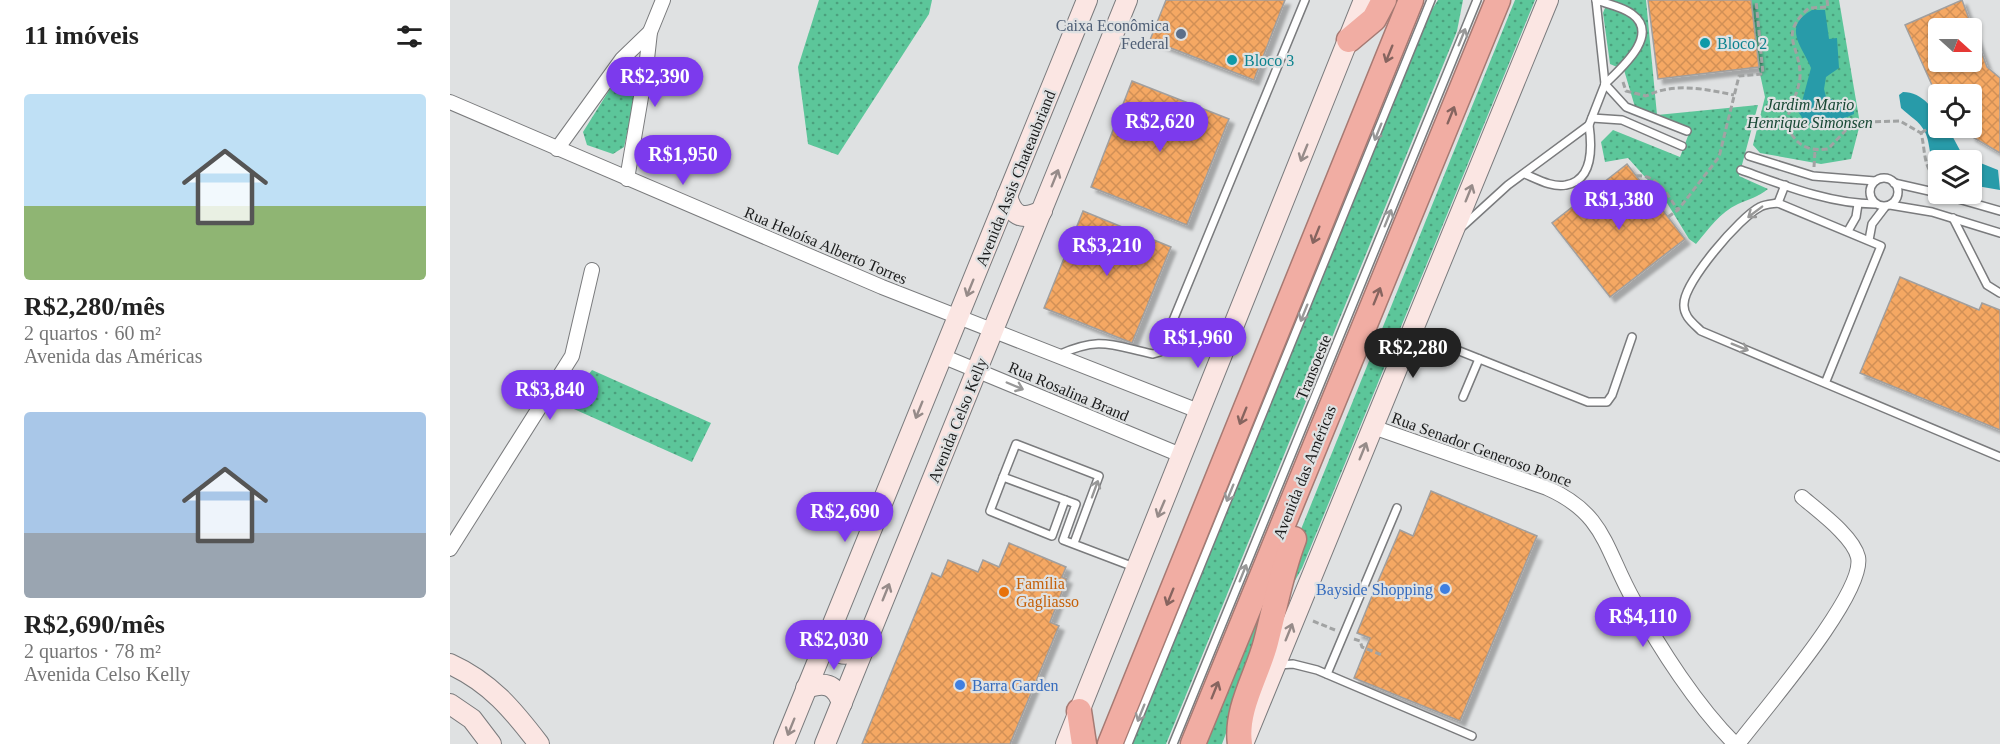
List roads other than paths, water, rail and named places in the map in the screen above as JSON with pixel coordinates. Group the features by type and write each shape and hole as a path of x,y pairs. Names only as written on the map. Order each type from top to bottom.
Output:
{"highway":[{"path":"1349,40 1374,19 1384,0"},
{"path":"1110,744 1411,0"},
{"name":"Avenida das Américas","path":"1193,744 1498,0"},
{"path":"1241,744 1240,723 1267,640 1283,567 1305,501 1309,483 1307,465"},
{"path":"1079,711 1084,744"}],"street":[{"path":"627,179 650,32 663,0"},
{"name":"Avenida Assis Chateaubriand","path":"942,356 1087,0"},
{"path":"1066,744 1201,412 1364,0"},
{"path":"1241,744 1548,0"},
{"path":"994,329 1128,2"},
{"path":"557,149 622,59 650,32"},
{"name":"Rua Heloísa Alberto Torres","path":"450,102 627,179 958,316"},
{"path":"1007,196 1010,209 1018,217 1028,218 1042,211"},
{"path":"450,549 572,356 592,270"},
{"name":"Rua Rosalina Brand","path":"958,316 1201,412"},
{"name":"Avenida Celso Kelly","path":"825,744 994,329"},
{"path":"784,744 942,356"},
{"name":"Rua Rosalina Brand","path":"942,356 1183,456"},
{"name":"Rua Senador Generoso Ponce","path":"1373,427 1547,488 1569,497 1585,509 1595,522 1633,601 1660,646 1720,728 1737,744"},
{"path":"1737,744 1839,612 1857,576 1858,557 1849,540 1802,497"},
{"path":"828,633 832,647 842,654 852,654 864,647"},
{"path":"450,664 480,679 498,694 538,744"},
{"path":"806,688 829,684 838,692 842,703"},
{"path":"458,711 491,744"}],"lane":[{"path":"1058,355 1084,344 1102,342 1153,354 1160,352 1305,0"},
{"name":"Transoeste","path":"1128,744 1431,0"},
{"name":"Transoeste","path":"1173,744 1477,0"},
{"path":"1525,174 1554,185 1566,185 1575,181 1588,166 1591,158 1591,121 1605,84 1640,46 1641,27 1638,19 1630,12 1596,0 1605,84 1626,107 1687,131"},
{"path":"1452,236 1508,185 1591,121 1622,120 1682,146"},
{"path":"1749,156 1814,176 1875,181 1883,178 1894,183 1928,191"},
{"path":"1741,170 1785,185 1858,204 1875,204 1953,218 2000,233"},
{"path":"1875,181 1869,193 1875,204"},
{"path":"1869,240 1872,224 1898,192 1894,183"},
{"path":"1778,203 1785,185"},
{"path":"1826,381 1881,250 1879,244 1778,203 1761,206 1723,242 1689,285 1683,306 1687,317 1701,331 1826,381 2000,457"},
{"path":"1848,231 1856,217 1858,204"},
{"path":"1976,204 2000,211"},
{"path":"1953,218 1987,285 2000,293"},
{"path":"1412,332 1588,402 1607,402 1632,337"},
{"path":"1463,397 1479,359"},
{"path":"1065,500 1052,536 990,512 1016,444 1099,476 1074,543"},
{"path":"1003,477 1076,504 1064,540 1137,567"},
{"path":"1327,674 1396,508"},
{"path":"1275,665 1293,664 1327,674 1472,736"}],"water":[{"path":"1812,10 1825,10 1829,39 1837,38 1839,68 1826,77 1824,89 1826,97 1841,103 1853,102 1854,114 1829,125 1805,122 1799,113 1811,68 1797,38 1796,30 1798,23"},
{"path":"1903,92 1910,93 1928,103 1928,138 1953,138 1960,150 1930,150 1923,128 1901,108 1899,95"},
{"path":"1982,164 1998,170 2000,190 1982,187"}],"place":[{"name":"Caixa Econômica Federal","path":"1181,34"},
{"name":"Bloco 2","path":"1705,43"},
{"name":"Bloco 3","path":"1232,60"},
{"name":"Bayside Shopping","path":"1445,589"},
{"name":"Família Gagliasso","path":"1004,592"},
{"name":"Barra Garden","path":"960,685"}],"park label":[{"name":"Jardim Mario Henrique Simonsen","path":"1810,113"}]}
